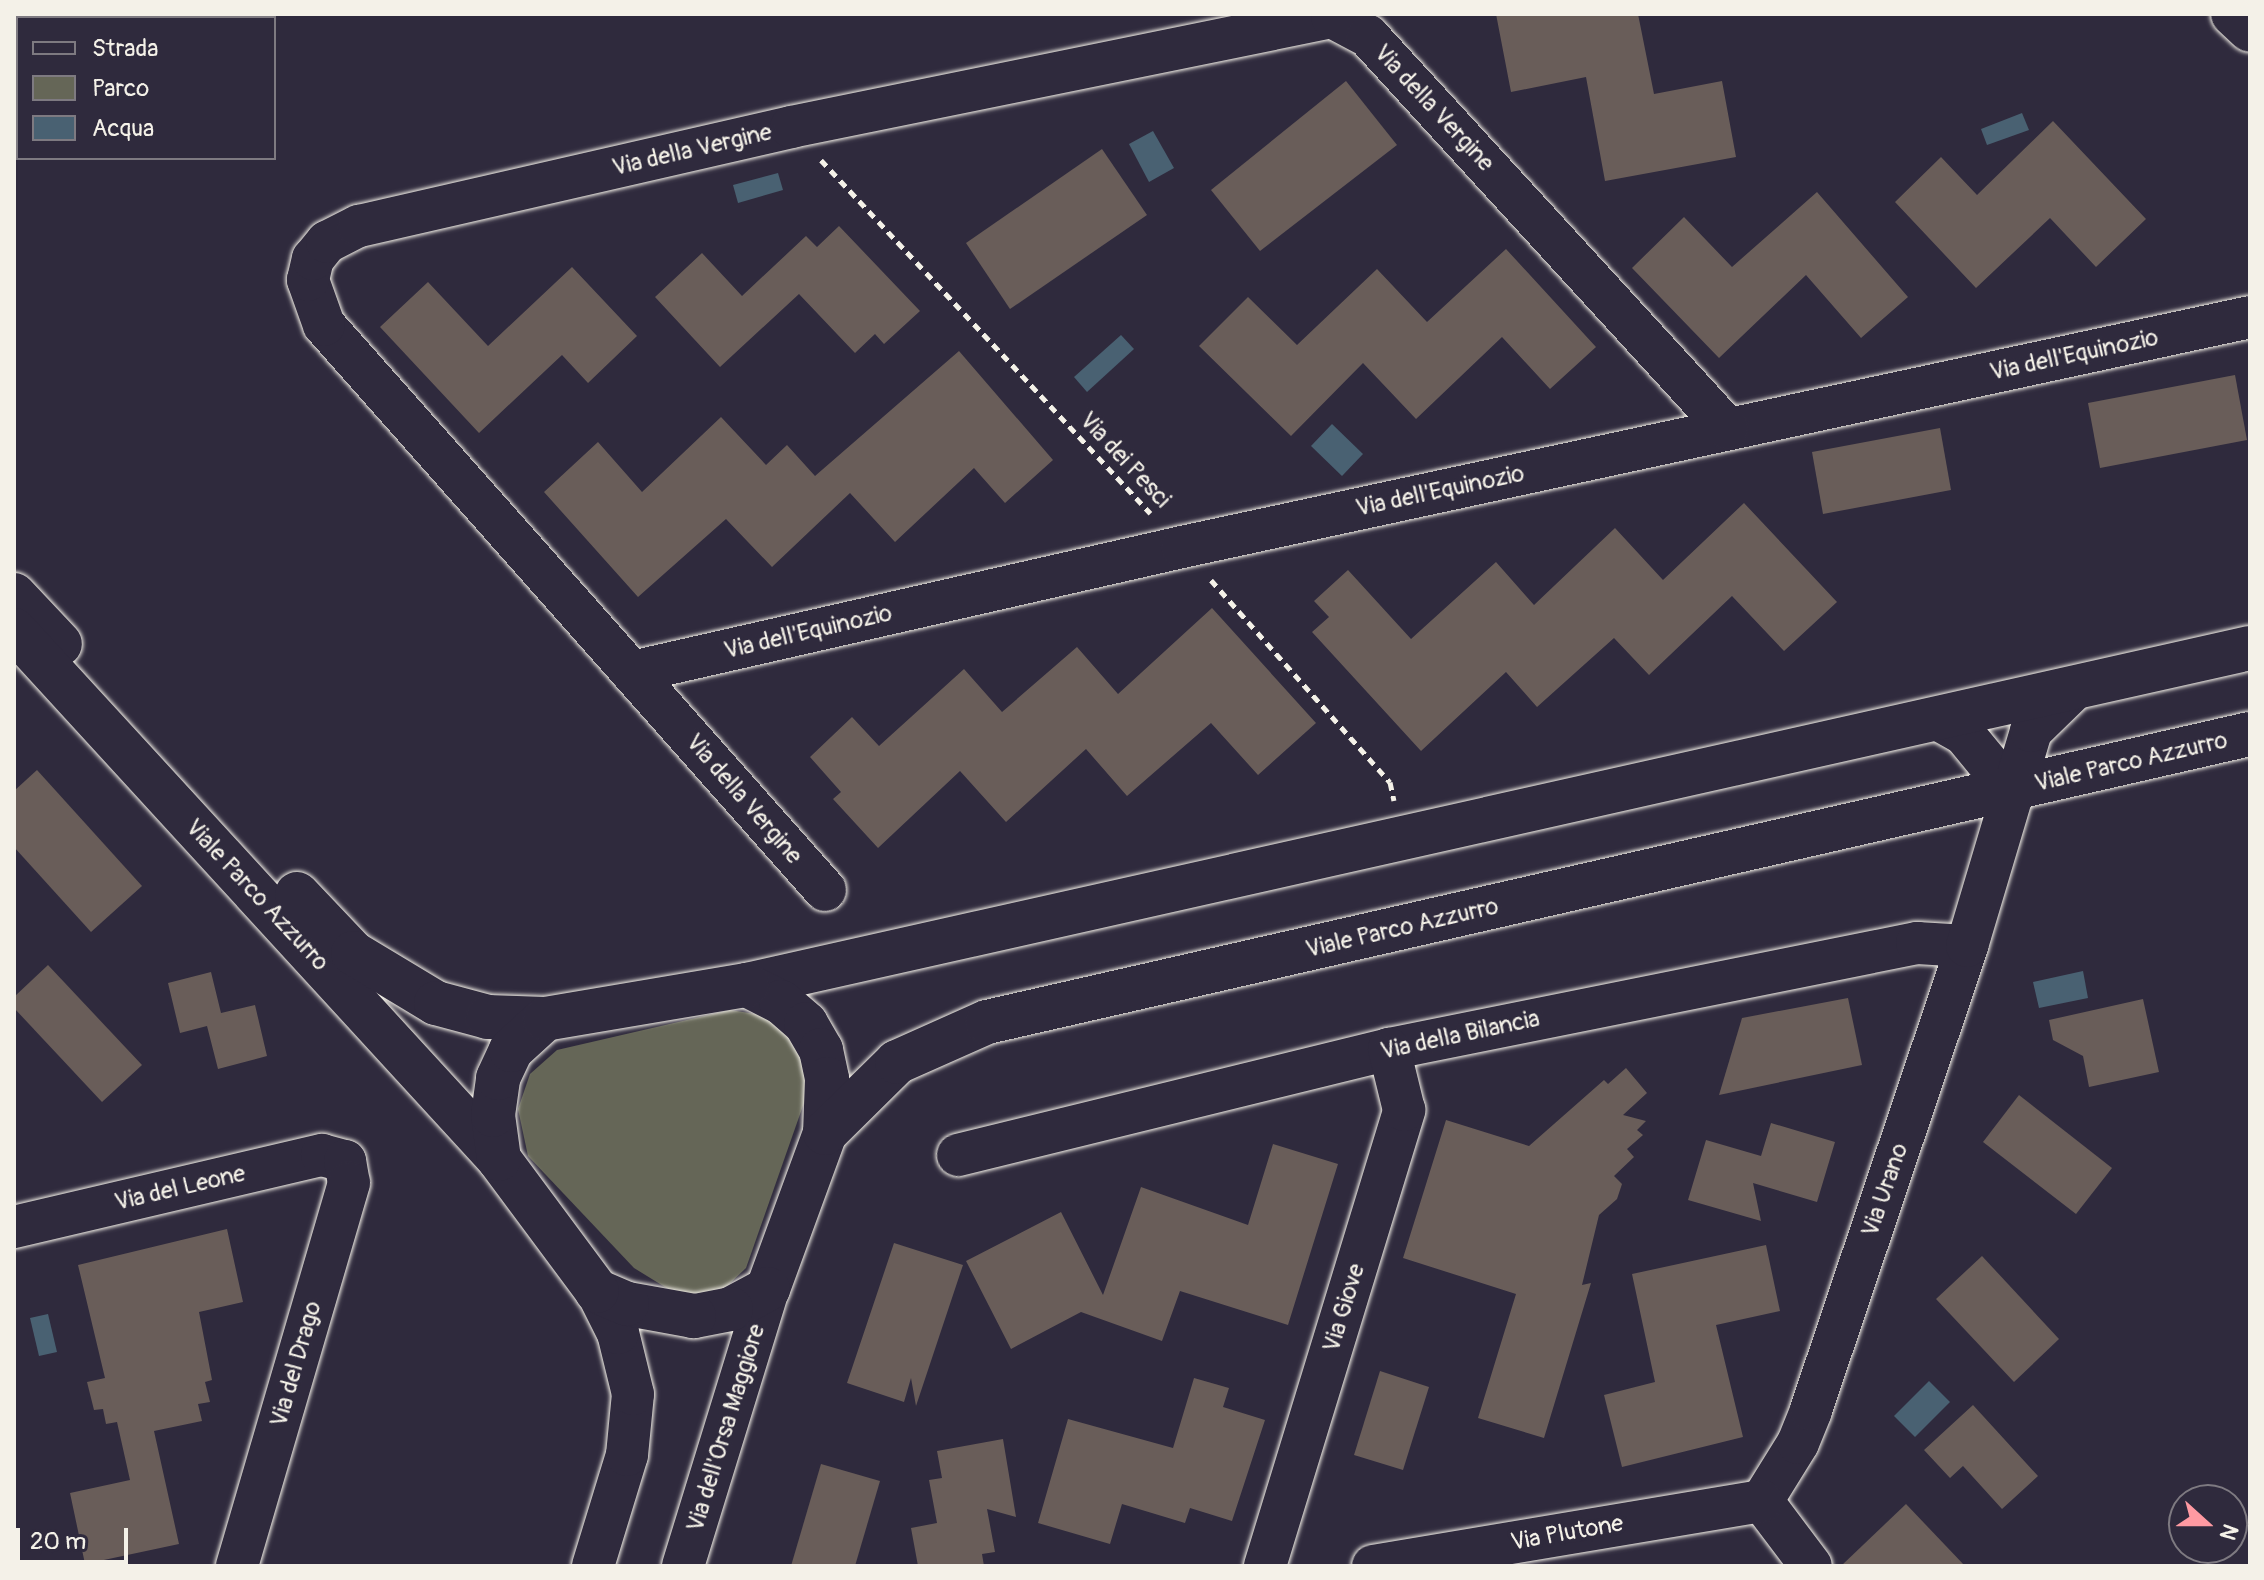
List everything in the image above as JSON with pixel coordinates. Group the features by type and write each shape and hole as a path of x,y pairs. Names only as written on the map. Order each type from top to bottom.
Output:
{"street":[{"path":"2233,14 2250,30"},
{"name":"Via della Vergine","path":"825,890 324,325 310,296 311,265 327,242 351,228 791,127 1322,19 1342,19 1368,36 1727,428"},
{"name":"Via dell'Equinozio","path":"632,672 1182,547 2250,317"},
{"name":"Viale Parco Azzurro","path":"14,595 353,953 436,1003 488,1017 545,1019 747,985 1403,836 2071,692 2250,648"},
{"name":"Viale Parco Azzurro","path":"14,630 499,1159 597,1291"},
{"name":"Viale Parco Azzurro","path":"2011,791 2031,731 2071,692"},
{"name":"Viale Parco Azzurro","path":"1939,720 1970,740 2011,791"},
{"name":"Viale Parco Azzurro","path":"825,1133 897,1062 987,1022 2011,791 2250,734"},
{"name":"Via Urano","path":"1762,1501 1798,1443 1811,1410 1967,946 2011,791"},
{"name":"Via della Bilancia","path":"958,1155 1389,1049 1917,943 1967,946"},
{"name":"Viale Parco Azzurro","path":"747,985 790,1009 817,1041 827,1079 825,1133 768,1289"},
{"name":"Viale Parco Azzurro","path":"499,1159 493,1115 498,1078 511,1050 545,1019"},
{"name":"Via Giove","path":"1265,1566 1404,1110 1389,1049"},
{"name":"Via del Leone","path":"14,1227 322,1155 345,1161"},
{"name":"Via del Drago","path":"237,1566 349,1183 345,1161"},
{"path":"597,1291 649,1311 694,1316 731,1309 768,1289"},
{"name":"Via dell'Orsa Maggiore","path":"683,1566 768,1289"},
{"path":"593,1566 627,1455 633,1394 618,1333 597,1291"},
{"path":"1762,1501 1811,1566"},
{"name":"Via Plutone","path":"1373,1566 1762,1501"}],"path":[{"name":"Via dei Pesci","path":"791,127 1182,547 1390,782 1403,836"}],"green space":[{"path":"730,1010 762,1015 792,1037 806,1071 805,1100 746,1268 723,1290 703,1296 673,1292 634,1268 528,1156 518,1109 530,1074 557,1050"}],"water":[{"path":"2022,113 2029,130 1987,145 1981,129"},
{"path":"1153,131 1174,168 1149,182 1129,144"},
{"path":"778,173 783,190 738,203 733,185"},
{"path":"1121,335 1134,349 1087,392 1074,377"},
{"path":"1332,424 1363,454 1342,476 1311,446"},
{"path":"2083,971 2088,998 2039,1008 2033,982"},
{"path":"48,1314 57,1352 39,1356 30,1318"},
{"path":"1929,1381 1950,1402 1915,1437 1894,1416"}],"building":[{"path":"1496,14 1638,14 1654,94 1722,81 1736,157 1605,181 1586,77 1511,92"},
{"path":"1346,81 1397,145 1260,251 1211,190"},
{"path":"2053,121 2146,219 2096,267 2050,218 1976,288 1895,202 1941,157 1977,195"},
{"path":"1102,149 1147,215 1010,309 966,243"},
{"path":"1817,192 1908,297 1861,338 1806,275 1719,358 1632,268 1684,217 1732,267"},
{"path":"839,226 920,311 884,344 875,334 855,353 799,294 720,367 655,297 702,253 742,296 806,236 817,247"},
{"path":"1506,249 1596,347 1550,389 1502,337 1416,419 1363,363 1291,436 1199,346 1248,297 1297,345 1377,269 1427,322"},
{"path":"572,267 637,336 588,383 562,355 479,433 380,327 428,282 488,346"},
{"path":"959,351 1053,460 1005,503 974,468 895,542 850,493 772,567 726,519 638,597 544,492 598,442 642,492 721,417 766,465 787,445 815,476"},
{"path":"2235,375 2247,440 2100,468 2088,403"},
{"path":"1940,428 1951,490 1823,514 1812,452"},
{"path":"1744,503 1837,602 1784,651 1732,596 1649,675 1614,638 1537,707 1506,672 1421,751 1312,632 1329,617 1314,601 1348,570 1411,639 1496,562 1534,605 1615,528 1663,580"},
{"path":"1212,608 1316,723 1258,775 1211,723 1127,796 1086,749 1006,822 960,771 878,848 833,799 841,792 810,757 852,717 879,746 964,669 1002,712 1077,647 1118,694"},
{"path":"37,770 142,886 91,932 14,847 14,791"},
{"path":"48,965 142,1065 102,1102 14,1008 14,997"},
{"path":"211,972 221,1013 255,1005 267,1056 218,1069 207,1026 180,1033 168,983"},
{"path":"1848,998 1862,1065 1719,1095 1742,1018"},
{"path":"2143,999 2159,1072 2089,1087 2083,1056 2053,1040 2049,1020"},
{"path":"1626,1068 1647,1093 1623,1115 1646,1121 1637,1130 1643,1135 1627,1149 1634,1157 1614,1176 1622,1184 1617,1199 1599,1215 1582,1285 1591,1283 1544,1438 1478,1418 1516,1294 1403,1258 1446,1120 1529,1146 1604,1080 1608,1084"},
{"path":"2019,1095 2112,1168 2076,1214 1983,1142"},
{"path":"1771,1123 1835,1142 1817,1202 1753,1183 1761,1221 1688,1200 1706,1140 1761,1156"},
{"path":"1273,1144 1338,1164 1288,1325 1180,1291 1162,1341 1081,1312 1011,1349 966,1261 1061,1212 1103,1295 1141,1187 1248,1225"},
{"path":"227,1229 243,1302 199,1312 212,1380 205,1382 210,1402 198,1404 202,1421 154,1431 179,1544 85,1564 70,1493 130,1480 117,1422 106,1424 103,1409 94,1410 87,1382 105,1378 78,1265"},
{"path":"894,1243 963,1265 916,1406 911,1378 904,1402 847,1383"},
{"path":"1766,1245 1780,1311 1716,1325 1743,1437 1622,1467 1604,1395 1655,1382 1632,1274"},
{"path":"1982,1256 2059,1339 2014,1382 1936,1299"},
{"path":"1380,1371 1429,1387 1403,1470 1354,1455"},
{"path":"1194,1378 1229,1388 1223,1407 1265,1420 1232,1521 1190,1508 1185,1523 1122,1504 1110,1544 1038,1523 1068,1419 1173,1448"},
{"path":"1973,1405 2038,1476 2002,1509 1963,1466 1950,1478 1924,1450"},
{"path":"1003,1439 1016,1517 987,1509 995,1552 982,1554 984,1566 918,1566 911,1528 937,1523 929,1480 942,1478 937,1451"},
{"path":"821,1464 880,1481 855,1566 791,1566"},
{"path":"1906,1504 1965,1566 1841,1566"}]}
